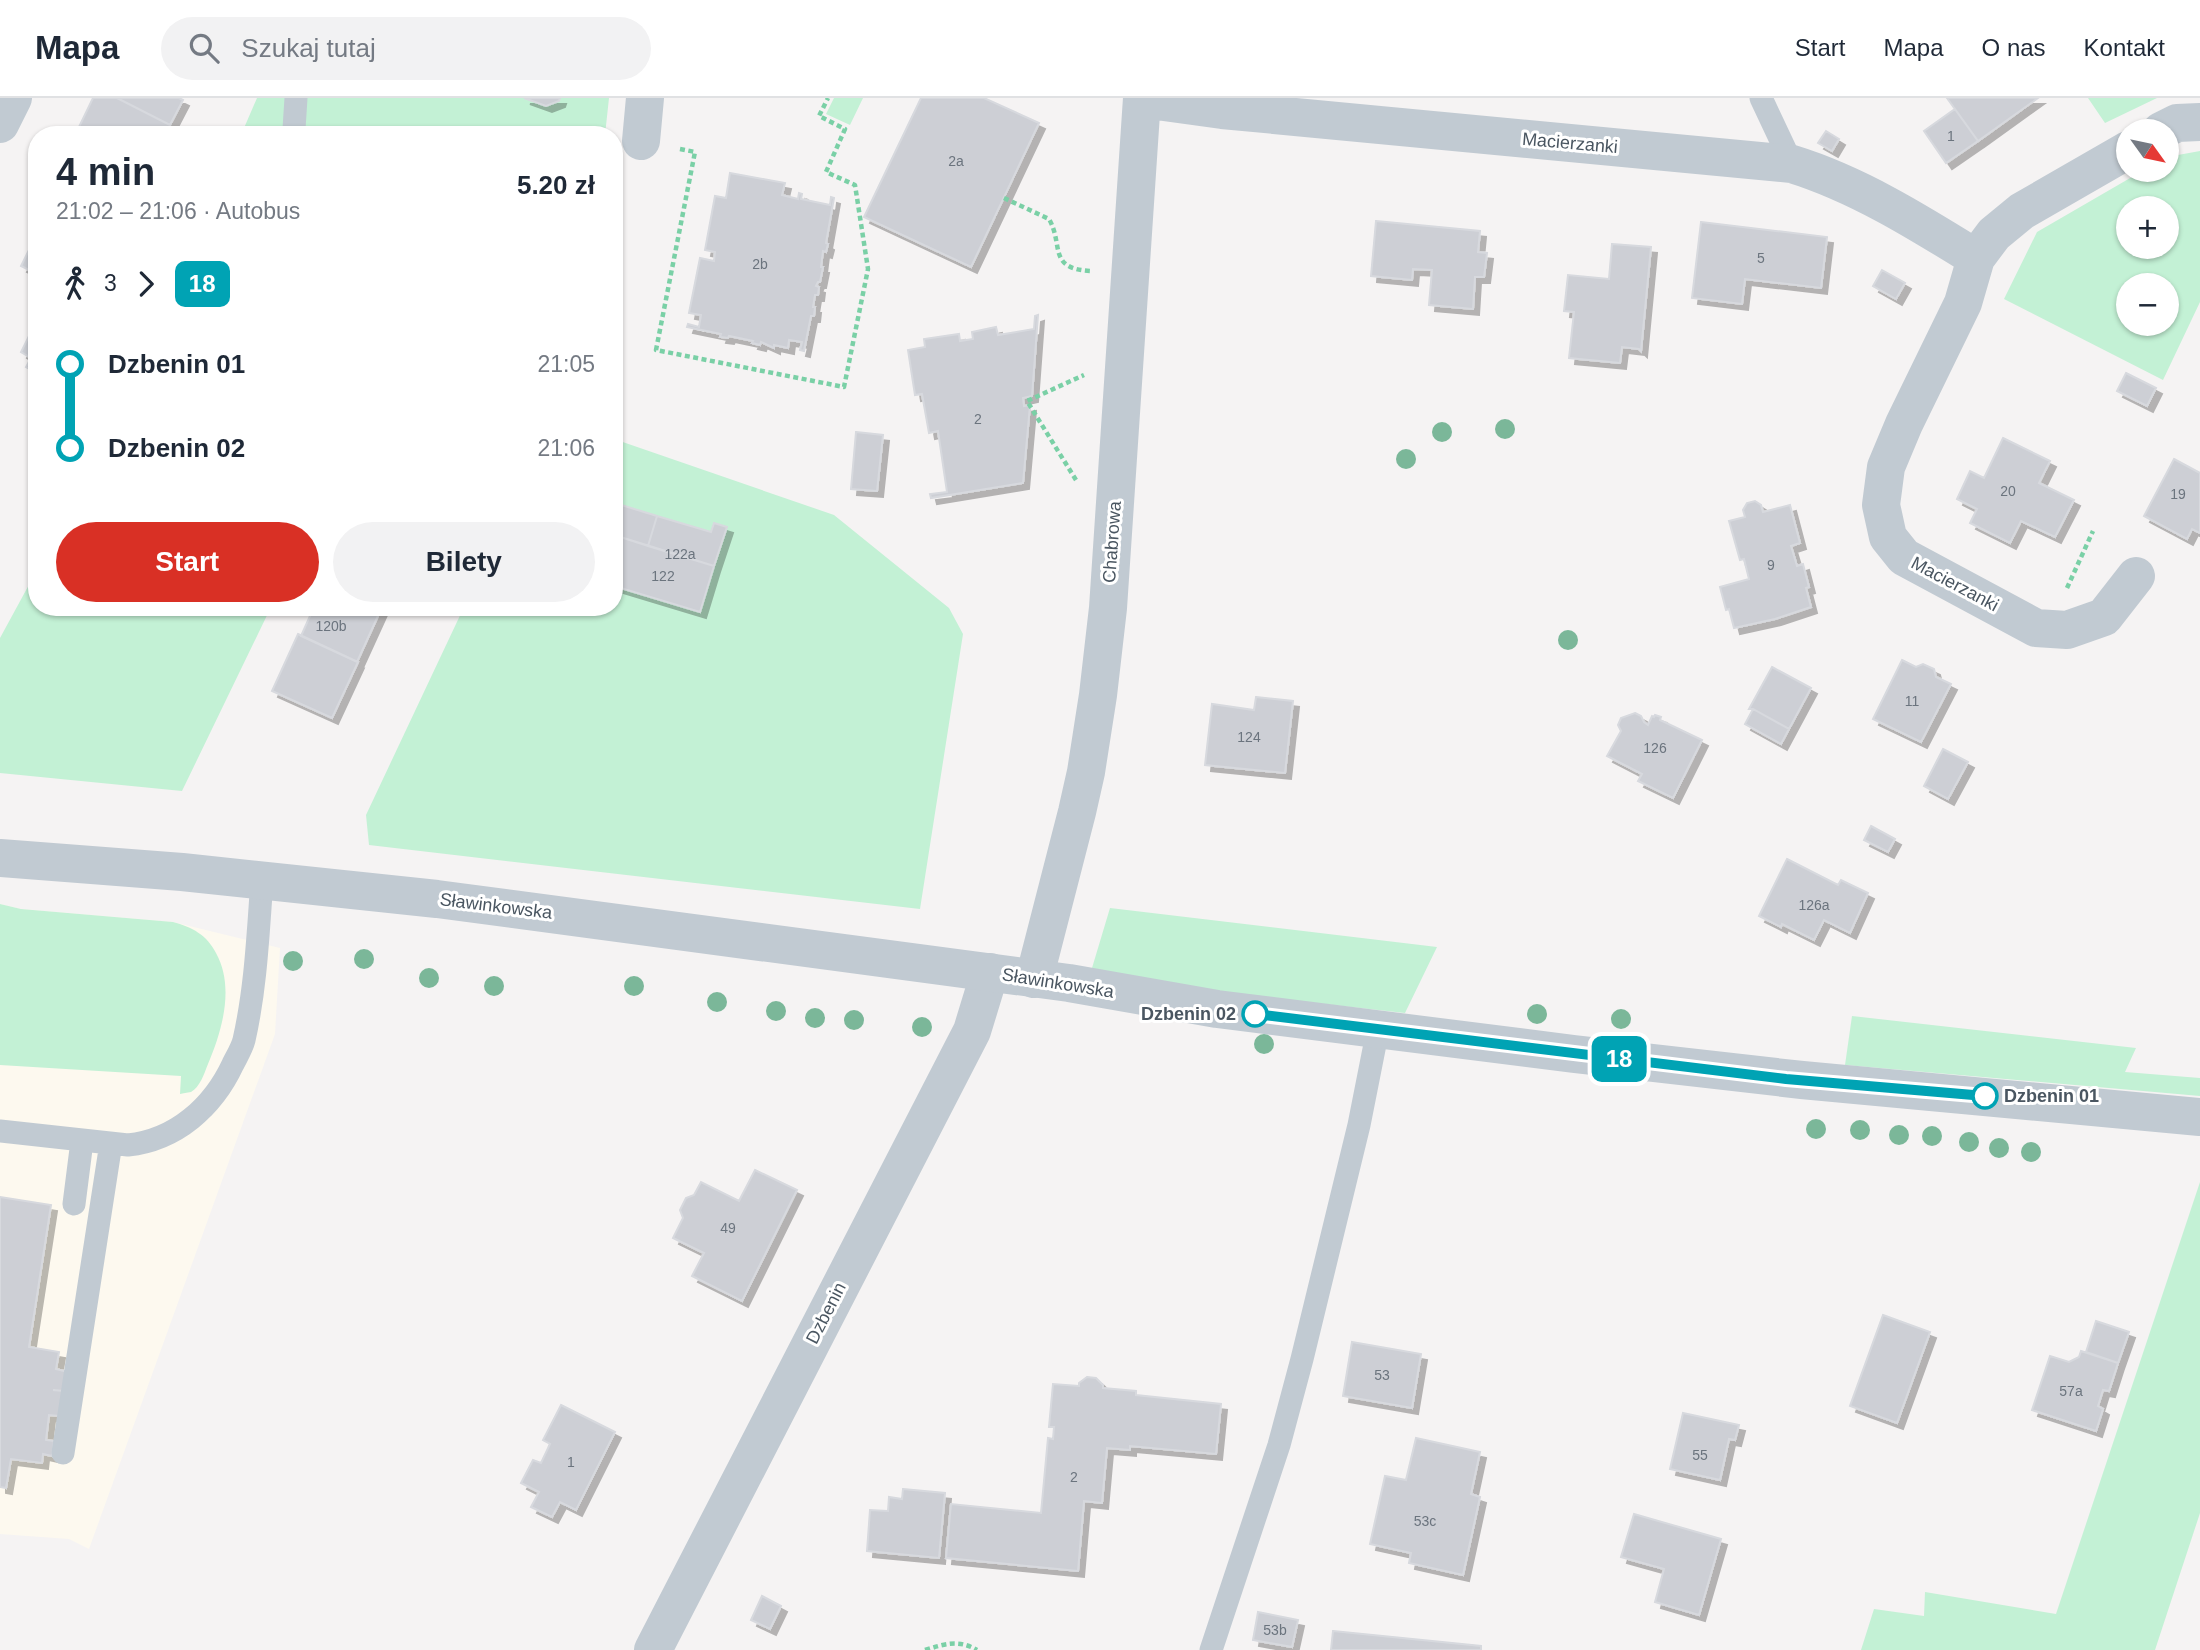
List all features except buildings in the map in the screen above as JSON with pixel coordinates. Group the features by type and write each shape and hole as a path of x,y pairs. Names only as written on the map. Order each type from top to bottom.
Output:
{"street":[{"path":"0,124 13,98"},
{"path":"641,141 645,98"},
{"name":"Macierzanki","path":"1142,99 1222,110 1792,164 1820,173 1861,193 1976,258"},
{"name":"Chabrowa","path":"1034,979 1077,812 1098,695 1109,595 1142,99"},
{"path":"2179,123 2200,122"},
{"name":"Macierzanki","path":"2116,157 2022,211 1994,234 1976,258 1964,303 1904,424 1886,467 1881,505 1888,537 1905,557 2036,628 2067,630 2104,617 2136,576"},
{"name":"Sławinkowska","path":"0,858 262,880 556,914 990,972 1217,1009 1802,1080 2200,1117"},
{"name":"Dzbenin","path":"653,1650 972,1031 990,972"}],"lane":[{"path":"294,126 296,98"},
{"path":"1761,98 1792,164"},
{"path":"0,1131 128,1145 145,1143 169,1134 198,1114 224,1085 243,1042 255,974 262,880"},
{"path":"1212,1650 1289,1408 1359,1125 1378,1029"},
{"path":"74,1204 82,1141"},
{"path":"63,1453 111,1143"}],"path":[{"path":"641,141 695,152 656,349 844,387 868,269 855,185 826,172 845,129 819,116 828,98"},
{"path":"1004,198 1049,219 1060,257 1066,265 1077,270 1098,271"},
{"path":"1081,487 1027,401 1090,373"},
{"path":"2064,595 2093,531"},
{"path":"925,1650 947,1644 966,1644 977,1650"}],"shaded area":[{"path":"0,904 21,909 173,922 280,948 275,1034 89,1549 69,1539 0,1534"}],"green space":[{"path":"257,98 609,98 606,126 245,126"},
{"path":"834,98 863,98 850,125 826,114"},
{"path":"2088,98 2157,98 2105,123"},
{"path":"2200,151 2200,302 2163,380 2004,299 2037,232 2123,182 2179,182 2179,155"},
{"path":"623,442 834,515 949,608 963,634 920,909 369,845 366,815 460,616 623,616"},
{"path":"28,587 28,616 267,616 182,791 0,773 0,638"},
{"path":"0,904 21,909 173,922 193,929 203,937 216,953 222,966 226,994 218,1038 197,1087 191,1092 180,1094 181,1076 0,1065"},
{"path":"1110,908 1437,947 1405,1013 1089,978"},
{"path":"1852,1016 2136,1048 2125,1072 2200,1078 2200,1096 1845,1065"},
{"path":"2200,1182 2200,1513 2155,1650 1861,1650 1874,1609 1924,1616 1925,1592 2056,1614"}],"bus line":[{"name":"18","path":"1255,1014 1786,1079 1985,1096"}],"place":[{"name":"Dzbenin 02","path":"1255,1014"},
{"name":"Dzbenin 01","path":"1985,1096"}]}
